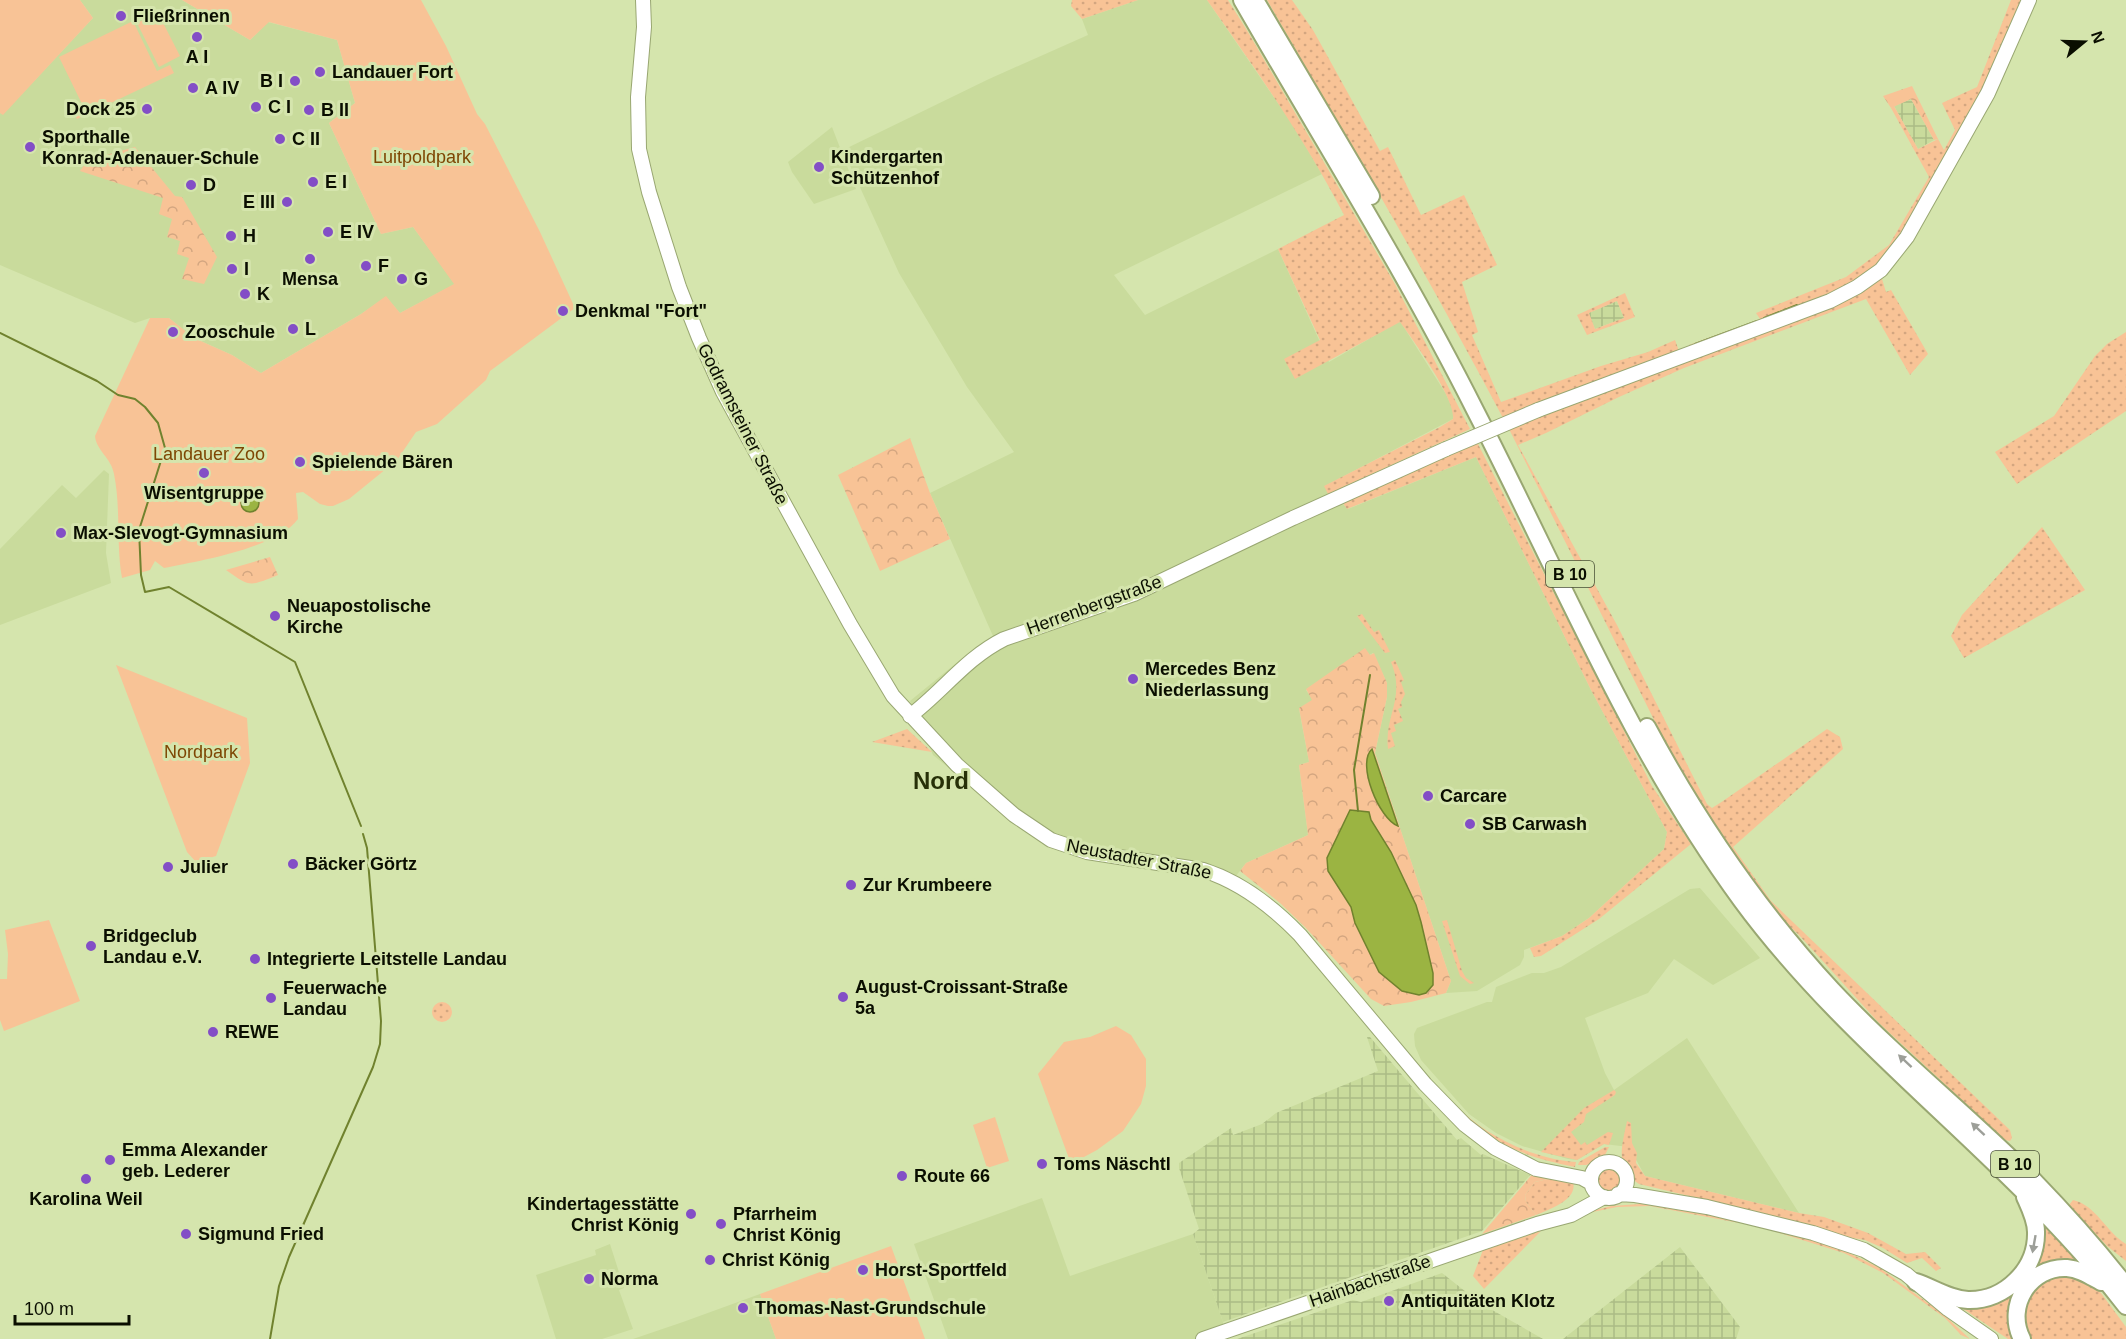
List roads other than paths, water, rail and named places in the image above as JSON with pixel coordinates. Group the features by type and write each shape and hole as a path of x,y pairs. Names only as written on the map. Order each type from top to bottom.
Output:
{"highway":[{"name":"B 10","path":"1242,0 1431,327 1479,417 1626,713 1662,780 1700,841 1760,926 1856,1033 2021,1188 2119,1287"},
{"name":"B 10","path":"1255,0 1441,321 1636,708 1708,833 1768,915 1833,991 2032,1179 2079,1230 2119,1287 2126,1306"},
{"path":"1916,1282 1948,1296 1967,1300 1989,1297 2011,1286 2027,1267 2035,1242 2035,1223 2021,1188"},
{"path":"2079,1230 2098,1242 2111,1256 2126,1266"},
{"path":"2022,1339 2017,1324 2018,1302 2026,1287 2040,1274 2060,1268 2077,1269 2119,1287"}],"main road":[{"name":"Godramsteiner Straße","path":"643,0 644,27 638,108 641,159 657,219 687,309 714,374 740,423 878,672 894,698 910,716"},
{"name":"Herrenbergstraße","path":"910,716 926,704 969,661 999,642 1026,630 1134,594 1293,518 1538,410 1820,305 1851,290 1881,270 1908,237 1988,93 2029,0"},
{"name":"Neustadter Straße","path":"910,716 957,765 993,798 1034,831 1051,840 1087,852 1203,870 1233,882 1268,905 1300,935 1449,1111 1481,1138 1536,1169 1582,1178 1592,1185"},
{"name":"Neustadter Straße","path":"1515,1157 1566,1168 1595,1168"},
{"path":"1605,1162 1616,1164 1623,1170 1626,1179 1623,1189 1618,1194 1604,1197 1597,1193 1592,1185 1592,1173 1595,1168 1605,1162"},
{"path":"1626,1179 1636,1186 1685,1197 1707,1207"},
{"name":"Hainbachstraße","path":"1537,1224 1584,1198 1589,1194 1592,1185"},
{"path":"1618,1194 1707,1207 1798,1229 1864,1250 1916,1282 1948,1309 1991,1339"},
{"name":"Hainbachstraße","path":"1203,1339 1537,1224 1554,1221 1577,1212 1604,1197"},
{"path":"1577,1212 1634,1202 1707,1207"}],"waterway":[{"path":"1764,318 1797,305"},
{"path":"1695,344 1757,321"},
{"path":"0,333 97,381 118,395 135,399 158,423 165,448 139,530 141,575 145,592 169,587 295,662 361,826"},
{"path":"1358,811 1354,770 1370,675"},
{"path":"270,1339 279,1286 289,1257 373,1067 380,1044 381,1021 367,848 363,834"}],"place":[{"name":"Fließrinnen","path":"121,16"},
{"name":"A I","path":"197,37"},
{"name":"Landauer Fort","path":"320,72"},
{"name":"B I","path":"295,81"},
{"name":"A IV","path":"193,88"},
{"name":"C I","path":"256,107"},
{"name":"Dock 25","path":"147,109"},
{"name":"B II","path":"309,110"},
{"name":"C II","path":"280,139"},
{"name":"Sporthalle Konrad-Adenauer-Schule","path":"30,147"},
{"name":"Kindergarten Schützenhof","path":"819,167"},
{"name":"E I","path":"313,182"},
{"name":"D","path":"191,185"},
{"name":"E III","path":"287,202"},
{"name":"E IV","path":"328,232"},
{"name":"H","path":"231,236"},
{"name":"Mensa","path":"310,259"},
{"name":"F","path":"366,266"},
{"name":"I","path":"232,269"},
{"name":"G","path":"402,279"},
{"name":"K","path":"245,294"},
{"name":"Denkmal \"Fort\"","path":"563,311"},
{"name":"L","path":"293,329"},
{"name":"Zooschule","path":"173,332"},
{"name":"Spielende Bären","path":"300,462"},
{"name":"Wisentgruppe","path":"204,473"},
{"name":"Max-Slevogt-Gymnasium","path":"61,533"},
{"name":"Neuapostolische Kirche","path":"275,616"},
{"name":"Mercedes Benz Niederlassung","path":"1133,679"},
{"name":"Carcare","path":"1428,796"},
{"name":"SB Carwash","path":"1470,824"},
{"name":"Bäcker Görtz","path":"293,864"},
{"name":"Julier","path":"168,867"},
{"name":"Zur Krumbeere","path":"851,885"},
{"name":"Bridgeclub Landau e.V.","path":"91,946"},
{"name":"Integrierte Leitstelle Landau","path":"255,959"},
{"name":"August-Croissant-Straße 5a","path":"843,997"},
{"name":"Feuerwache Landau","path":"271,998"},
{"name":"REWE","path":"213,1032"},
{"name":"Emma Alexander geb. Lederer","path":"110,1160"},
{"name":"Toms Näschtl","path":"1042,1164"},
{"name":"Route 66","path":"902,1176"},
{"name":"Karolina Weil","path":"86,1179"},
{"name":"Kindertagesstätte Christ König","path":"691,1214"},
{"name":"Pfarrheim Christ König","path":"721,1224"},
{"name":"Sigmund Fried","path":"186,1234"},
{"name":"Christ König","path":"710,1260"},
{"name":"Horst-Sportfeld","path":"863,1270"},
{"name":"Norma","path":"589,1279"},
{"name":"Antiquitäten Klotz","path":"1389,1301"},
{"name":"Thomas-Nast-Grundschule","path":"743,1308"}],"district":[{"name":"Nord","path":"941,781"}],"park label":[{"name":"Luitpoldpark","path":"422,157"},
{"name":"Landauer Zoo","path":"209,454"},
{"name":"Nordpark","path":"201,752"}]}
